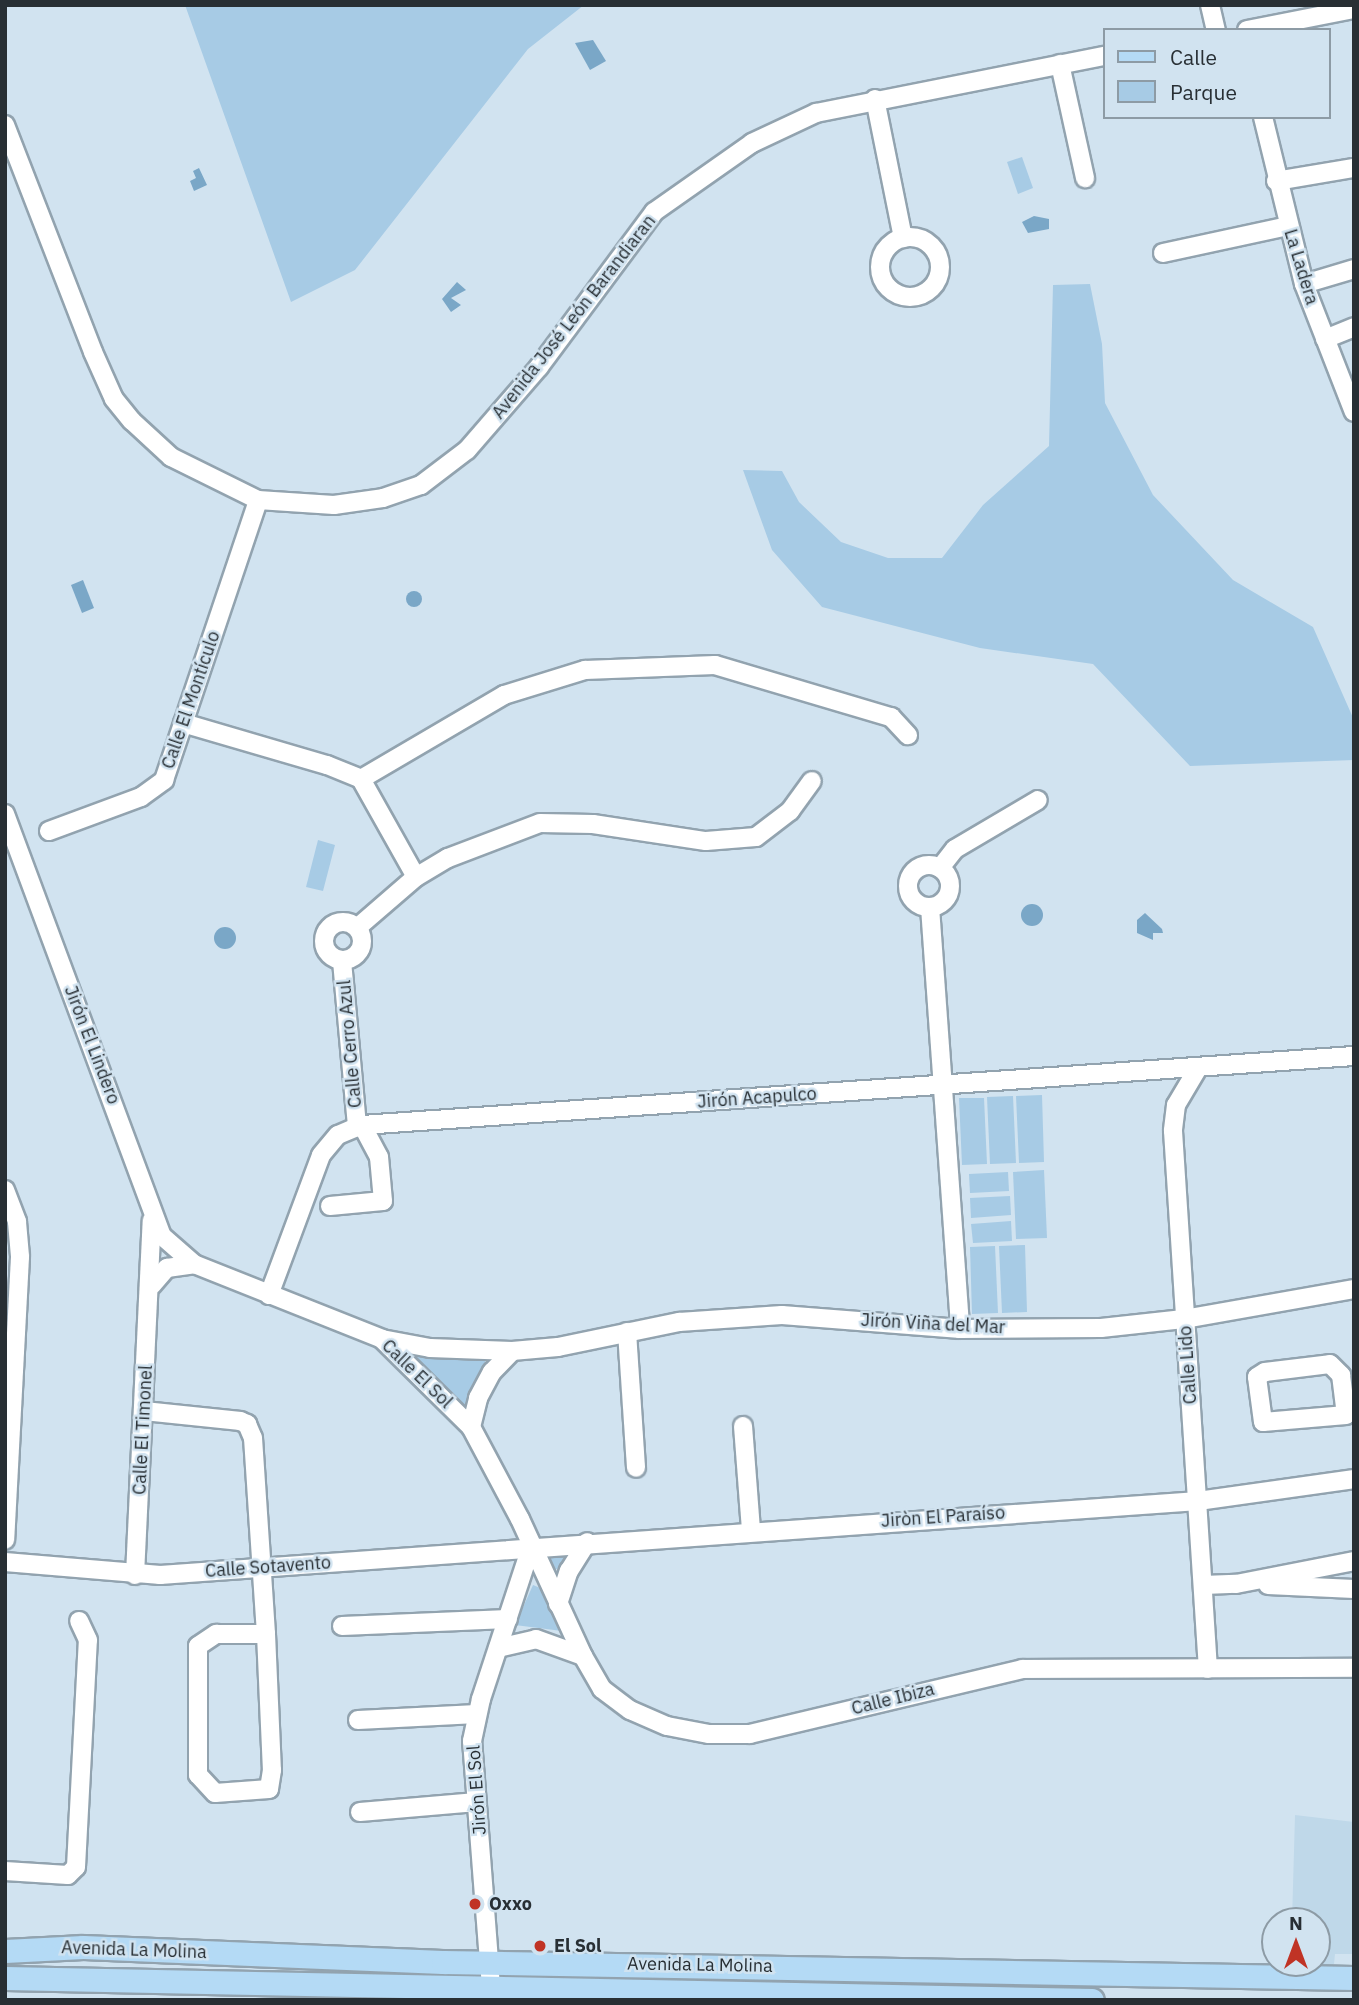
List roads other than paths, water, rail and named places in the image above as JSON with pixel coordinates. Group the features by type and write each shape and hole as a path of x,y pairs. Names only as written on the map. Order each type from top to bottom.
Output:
{"main road":[{"name":"Avenida La Molina","path":"5,1951 72,1946 492,1963 858,1967 1354,1978"},
{"path":"858,1967 981,1998"},
{"name":"Avenida La Molina","path":"5,1978 492,1994 1092,2000"}],"street":[{"path":"1210,5 1216,28"},
{"path":"1257,28 1354,9"},
{"name":"Avenida José León Barandiaran","path":"5,125 46,239 114,399 171,457 258,500 334,505 383,498 421,485 479,438 539,367 654,212 752,142 816,113 875,99 1104,56"},
{"path":"1060,64 1085,178"},
{"path":"875,99 903,238"},
{"name":"La Ladera","path":"1263,119 1276,181 1304,284 1354,412"},
{"path":"1276,181 1354,168"},
{"path":"1163,253 1288,226"},
{"path":"1304,284 1354,269"},
{"path":"1325,339 1354,327"},
{"name":"Calle El Montículo","path":"49,831 153,790 167,773 258,500"},
{"path":"361,779 504,695 585,670 715,665 891,717 908,735"},
{"path":"183,723 361,779 416,877"},
{"path":"358,927 416,877 448,858 540,823 593,824 706,841 756,837 790,811 812,781"},
{"path":"940,868 956,849 1038,800"},
{"name":"Jirón El Lindero","path":"5,814 162,1236 194,1264"},
{"path":"921,866 940,868 949,878 950,891 942,903 930,907 912,899 908,881 921,866"},
{"path":"930,907 960,1329"},
{"path":"344,921 358,927 362,949 342,961 329,954 326,933 344,921"},
{"name":"Calle Cerro Azul","path":"342,961 360,1126"},
{"name":"Jirón Acapulco","path":"269,1295 318,1162 333,1139 360,1126 1354,1056"},
{"name":"Calle Lido","path":"1198,1068 1173,1120 1208,1669"},
{"path":"330,1206 383,1201 379,1157 360,1126"},
{"path":"5,1189 17,1222 20,1257 5,1540"},
{"name":"Calle El Timonel","path":"135,1575 152,1285 153,1210"},
{"path":"5,1237 20,1257"},
{"path":"152,1285 167,1268 194,1264"},
{"name":"Calle El Sol","path":"194,1264 382,1339 471,1427 531,1547"},
{"name":"Jirón Viña del Mar","path":"382,1339 430,1348 512,1351 739,1315 960,1329 1101,1328 1184,1319 1354,1289"},
{"path":"627,1332 636,1468"},
{"path":"471,1427 478,1398 492,1372 512,1351"},
{"path":"1304,1367 1337,1368 1350,1414 1263,1422 1257,1377 1304,1367"},
{"path":"144,1411 247,1424 253,1438 266,1634 272,1770 269,1789 215,1793 198,1775 198,1646 216,1634 266,1634"},
{"path":"743,1426 751,1530"},
{"name":"Jiròn El Paraíso","path":"531,1547 1198,1501 1354,1479"},
{"path":"558,1604 569,1571 587,1542"},
{"name":"Calle Sotavento","path":"5,1562 135,1575 531,1547"},
{"name":"Calle Ibiza","path":"531,1547 583,1656 602,1689 630,1710 667,1726 709,1734 750,1734 1022,1669 1354,1668"},
{"name":"Jirón El Sol","path":"492,1994 492,1963 472,1753 477,1714 531,1547"},
{"path":"1236,1584 1354,1561"},
{"path":"1203,1586 1236,1584 1354,1589"},
{"path":"342,1626 508,1619"},
{"path":"5,1871 68,1875 76,1867 88,1640 79,1621"},
{"path":"498,1648 536,1639 583,1656"},
{"path":"358,1720 477,1714"},
{"path":"360,1812 477,1802"}],"place":[{"name":"Oxxo","path":"475,1904"},
{"name":"El Sol","path":"540,1946"}]}
